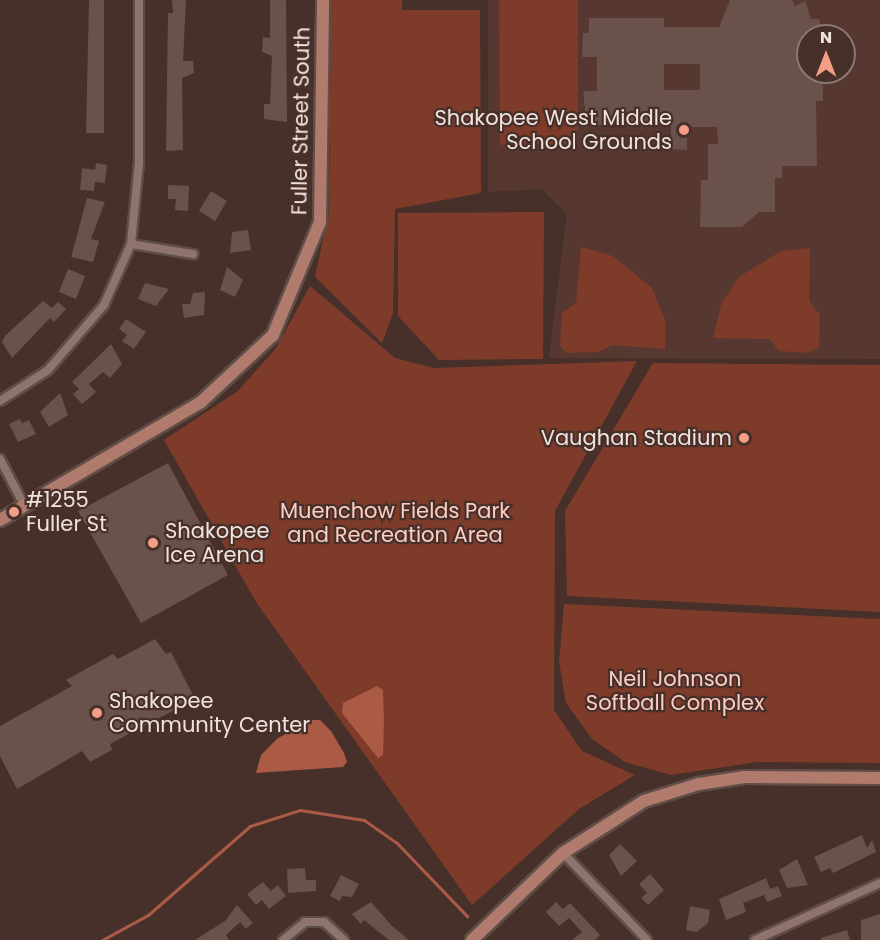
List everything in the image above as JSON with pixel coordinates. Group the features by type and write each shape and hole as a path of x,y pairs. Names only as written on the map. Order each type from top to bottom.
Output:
{"street":[{"path":"0,401 48,370 104,305 131,244 140,163 140,0"},
{"name":"Fuller Street South","path":"0,520 201,402 273,335 320,222 323,0"},
{"path":"131,244 193,254"},
{"path":"0,459 24,506"},
{"path":"472,940 563,853 644,801 699,784 746,777 880,778"},
{"path":"563,853 647,940"},
{"path":"755,940 880,883"},
{"path":"283,940 305,922 324,922 344,940"}],"shaded area":[{"name":"Shakopee West Middle School Grounds","path":"488,0 880,0 880,359 549,358 567,214 542,189 488,192"},
{"path":"377,686 383,690 384,719 383,755 378,758 342,713 343,703"},
{"path":"313,720 320,720 331,731 347,762 343,767 256,773 261,755 278,738"}],"green space":[{"path":"331,0 402,0 402,10 480,10 481,193 395,209 393,313 382,343 315,277 329,211"},
{"path":"499,0 578,0 578,144 500,145"},
{"path":"544,212 543,359 439,360 398,316 398,213"},
{"path":"581,247 613,256 652,288 665,320 665,349 612,345 599,352 566,353 560,345 562,313 576,303"},
{"path":"810,248 809,301 820,315 819,347 808,353 779,351 770,339 713,338 722,302 739,277 781,251"},
{"name":"Muenchow Fields Park and Recreation Area","path":"310,286 395,358 434,368 637,361 555,511 554,710 582,751 635,775 579,809 472,905 256,602 164,440 238,391 276,348"},
{"name":"Vaughan Stadium","path":"653,363 880,365 880,612 567,596 565,511"},
{"name":"Neil Johnson Softball Complex","path":"564,604 880,619 880,763 757,762 671,775 625,762 592,739 566,703 559,662"}],"building":[{"path":"89,0 104,0 104,133 86,133"},
{"path":"172,0 186,0 183,61 193,61 194,73 182,78 183,150 166,151 168,13 173,13"},
{"path":"270,0 286,0 287,122 264,119 264,104 270,104 272,56 262,52 263,37 270,38"},
{"path":"730,0 792,0 795,6 805,1 811,19 819,19 820,24 796,24 796,84 823,84 823,101 816,101 817,166 782,166 782,178 775,178 775,212 759,212 742,227 700,227 701,180 708,180 708,144 718,144 717,127 687,127 687,150 671,149 671,125 587,125 583,91 597,91 597,57 582,57 583,33 589,33 589,18 664,18 664,27 719,27","holes":["664,64 700,64 700,90 664,90"]},
{"path":"96,163 107,165 105,183 95,182 94,191 80,190 82,168 95,170"},
{"path":"168,185 189,186 188,211 175,210 176,199 168,199"},
{"path":"211,191 227,201 215,221 199,211"},
{"path":"87,198 105,202 91,239 99,241 93,262 71,257"},
{"path":"248,230 251,250 230,253 232,232"},
{"path":"227,267 243,280 235,297 220,290"},
{"path":"68,269 85,276 76,299 59,292"},
{"path":"145,283 169,289 156,306 138,299"},
{"path":"205,292 204,315 184,318 182,304 190,304 193,293"},
{"path":"43,301 52,308 58,302 66,309 54,322 50,318 12,358 2,342 5,336"},
{"path":"126,319 146,332 134,349 122,341 127,335 119,329"},
{"path":"111,344 122,364 110,378 103,372 89,384 96,392 82,404 73,394 79,389 72,382"},
{"path":"60,393 68,415 49,427 40,412"},
{"path":"20,419 22,423 29,420 36,434 18,442 9,424"},
{"name":"Shakopee Ice Arena","path":"168,463 228,575 141,623 78,511"},
{"name":"Shakopee Community Center","path":"155,639 166,654 171,652 195,699 110,744 112,750 90,762 82,751 17,789 0,756 0,726 72,686 66,680 113,654 118,659"},
{"path":"862,835 867,848 872,840 876,852 833,873 830,868 821,872 814,857"},
{"path":"620,844 637,861 621,876 609,855"},
{"path":"797,859 808,885 787,888 779,870"},
{"path":"305,868 306,880 316,880 316,891 288,893 287,869"},
{"path":"650,874 664,890 648,905 641,898 647,893 639,884"},
{"path":"341,875 359,884 352,897 342,896 340,901 330,896"},
{"path":"766,878 770,889 778,886 782,896 767,902 764,895 743,903 746,912 726,920 719,899"},
{"path":"263,882 271,891 278,885 286,896 269,909 262,900 256,905 247,894"},
{"path":"371,902 392,926 409,940 389,940 364,920 361,924 352,914"},
{"path":"556,902 563,909 570,903 600,935 595,940 572,940 582,932 569,918 559,926 546,912"},
{"path":"237,905 253,923 246,929 240,922 226,935 229,940 195,940 225,921"},
{"path":"690,906 710,910 708,923 697,932 686,930"},
{"path":"880,914 880,940 861,940 861,920"},
{"path":"847,930 850,940 821,940 821,938"}],"waterway":[{"path":"102,940 148,915 250,826 300,810 364,820 396,842 467,916"}],"place":[{"name":"Shakopee West Middle School Grounds","path":"684,130"},
{"name":"Vaughan Stadium","path":"744,438"},
{"name":"#1255 Fuller St","path":"14,512"},
{"name":"Shakopee Ice Arena","path":"153,543"},
{"name":"Shakopee Community Center","path":"97,713"}]}
